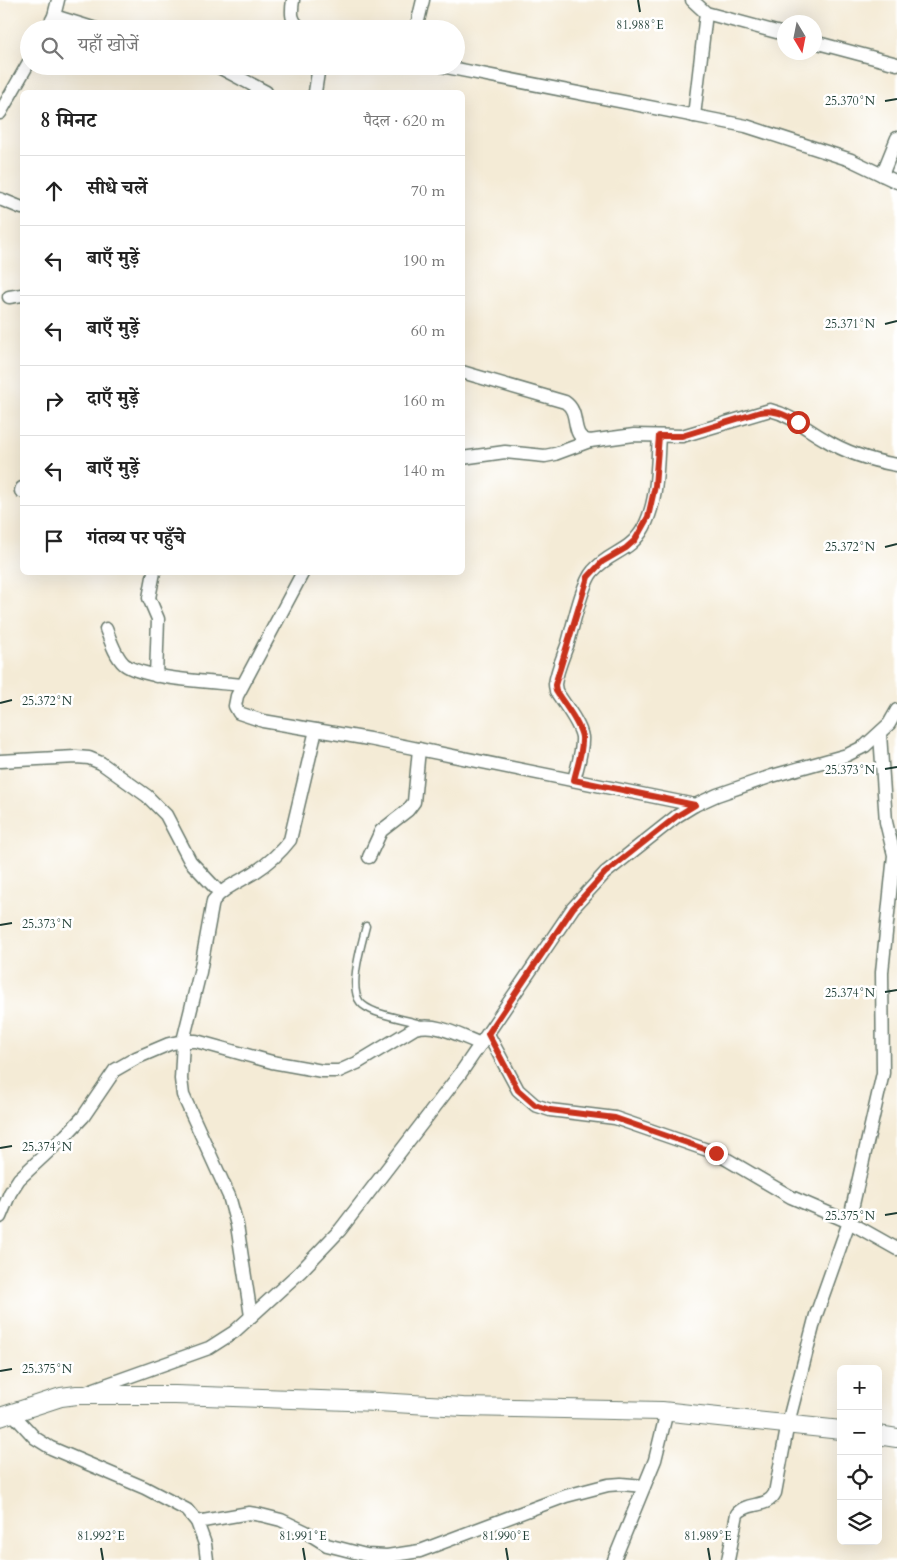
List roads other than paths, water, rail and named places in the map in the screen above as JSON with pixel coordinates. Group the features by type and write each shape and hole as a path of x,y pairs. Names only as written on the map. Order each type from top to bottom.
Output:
{"street":[{"path":"52,20 58,0"},
{"path":"293,0 291,12 293,20"},
{"path":"418,20 423,0"},
{"path":"692,0 706,13 777,32"},
{"path":"694,116 706,13"},
{"path":"54,16 67,20"},
{"path":"822,44 897,64"},
{"path":"465,71 746,126 851,160 897,182"},
{"path":"0,113 22,75"},
{"path":"234,75 262,90"},
{"path":"315,90 318,75"},
{"path":"882,175 897,138"},
{"path":"0,199 20,207"},
{"path":"9,297 20,295"},
{"path":"465,373 565,402 571,406 573,411 578,436 583,440 590,441"},
{"path":"465,458 505,452 544,456 555,454 590,441 629,435 682,436 770,410 780,412 833,444 897,465"},
{"path":"574,780 582,748 582,737 580,729 556,691 555,685 588,577 602,562 626,548 635,540 648,517 655,486 659,436"},
{"path":"153,575 149,598 158,619 156,676"},
{"path":"301,575 237,696 235,706 239,713 263,721 420,749 695,805"},
{"path":"106,629 124,664 144,673 156,676 242,685"},
{"path":"77,1395 210,1348 234,1332 300,1272 340,1230 460,1074 573,908 605,873 677,816 695,805 717,795 772,776 847,755 865,746 889,724 897,710"},
{"path":"251,1316 237,1225 229,1196 183,1094 181,1079 183,1041 200,972 213,901 220,892 270,862 290,840 316,730"},
{"path":"728,1560 737,1514 740,1510 763,1504 772,1499 775,1493 788,1423 816,1315 849,1222 883,1073 882,972 895,845 886,822 880,734"},
{"path":"369,857 381,831 408,810 414,802 420,749"},
{"path":"0,761 76,757 89,758 102,763 147,796 166,815 190,861 220,892"},
{"path":"0,1217 10,1193 19,1179 77,1123 115,1070 136,1058 169,1044 196,1041 272,1062 322,1071 339,1071 358,1064 415,1028 425,1025 484,1039 518,1090 535,1105 550,1110 615,1118 716,1153 791,1197 849,1222 897,1249"},
{"path":"6,1415 61,1397 77,1395 175,1395 463,1407 667,1411 837,1429"},
{"path":"614,1560 655,1460 667,1411"},
{"path":"6,1415 51,1448 146,1488 187,1510 197,1522 205,1544 207,1560"},
{"path":"882,1436 897,1438"},
{"path":"197,1522 249,1513 261,1514 298,1528 326,1545 366,1555 386,1556 420,1551 566,1496 621,1484 644,1486"}],"lane":[{"path":"366,926 354,988 360,1002 377,1012 425,1025"}]}
